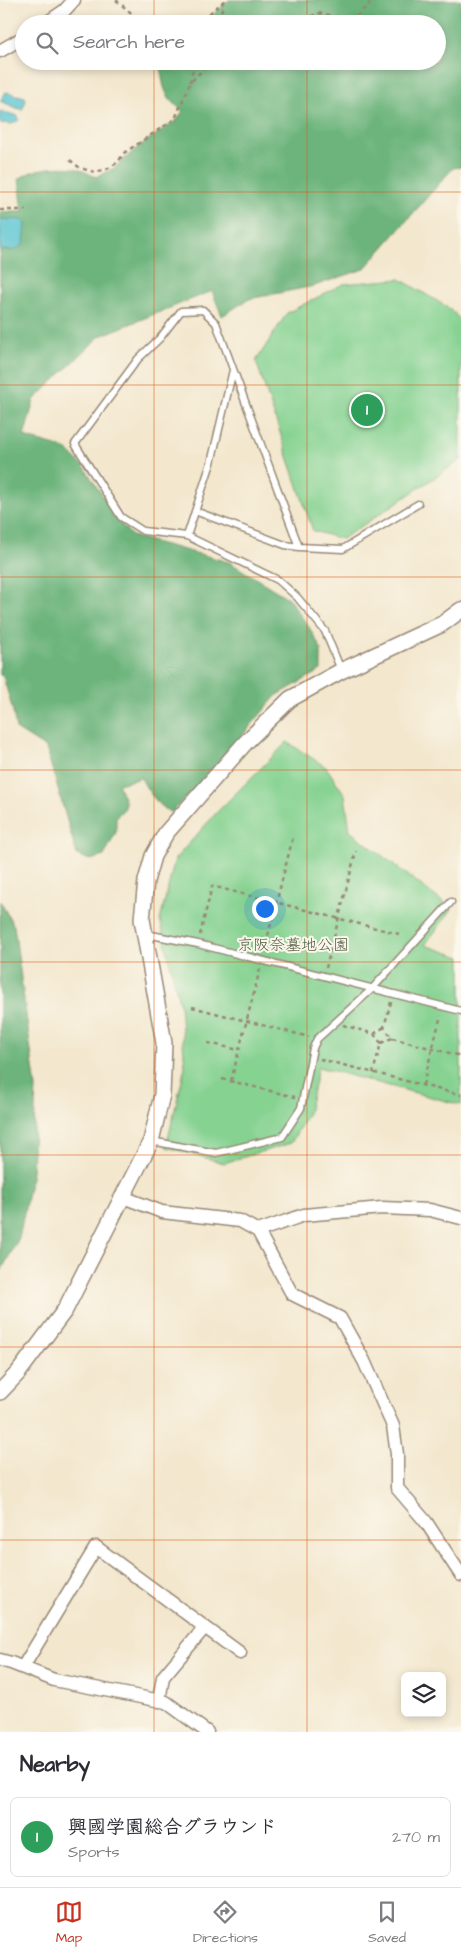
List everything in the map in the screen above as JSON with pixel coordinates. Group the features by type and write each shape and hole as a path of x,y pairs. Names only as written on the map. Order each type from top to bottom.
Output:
{"street":[{"path":"58,15 74,0"},
{"path":"0,52 15,43"},
{"path":"0,1392 18,1373 65,1310 151,1141 162,1095 164,1043 142,919 146,881 154,856 166,834 246,742 290,699 442,624 461,610"},
{"path":"123,1197 162,1212 240,1221 258,1231 292,1294 340,1318 364,1361 393,1426 397,1454 396,1488 426,1522 461,1575"},
{"path":"258,1231 304,1215 382,1208 430,1210 461,1218"},
{"path":"23,1667 96,1547 240,1653"},
{"path":"158,1701 163,1677 205,1627"},
{"path":"0,1660 54,1680 166,1702 207,1732"}],"lane":[{"path":"299,547 216,323 203,310 181,312 160,338 138,359 75,444 122,517 143,531 187,536 270,576 297,597 325,631 342,672"},
{"path":"187,536 210,463 233,369"},
{"path":"195,511 285,545 343,549 418,504"},
{"path":"151,1141 216,1153 282,1138 301,1108 311,1056 317,1039 372,988 450,902"},
{"path":"145,934 198,944 461,1011"}],"path":[{"path":"116,0 134,15"},
{"path":"358,15 373,0"},
{"path":"208,15 224,1"},
{"path":"218,15 224,8 224,1"},
{"path":"314,15 318,13 327,15"},
{"path":"70,160 80,168 95,172 112,165 124,153 175,119 190,83 193,70"},
{"path":"190,83 202,70"},
{"path":"0,210 26,210"},
{"path":"324,976 356,851"},
{"path":"198,944 212,886 399,934"},
{"path":"374,1034 384,1027 393,994"},
{"path":"192,1007 317,1039"},
{"path":"423,1086 444,1007"},
{"path":"335,1023 374,1034 380,1044 373,1073"},
{"path":"384,1027 392,1038 461,1056"},
{"path":"380,1044 392,1038"},
{"path":"208,1043 239,1050"},
{"path":"311,1056 461,1096"},
{"path":"222,1079 302,1098"}],"green space":[{"path":"229,0 461,0 461,167 453,168 364,269 314,286 249,299 222,316 212,291 100,336 34,400 24,437 66,449 85,468 118,521 132,536 229,562 288,598 309,627 321,649 321,670 276,696 230,750 171,813 153,797 141,778 118,784 125,801 125,808 116,817 116,832 104,856 90,860 77,855 46,748 16,729 3,676 0,675 0,212 23,212 19,179 24,175 45,169 67,167 79,169 96,177 114,168 138,147 177,120 183,111 176,106 168,95 163,83 162,70 446,70 446,15 213,15"},
{"path":"400,279 452,310 461,322 461,460 342,539 313,531 256,361 287,313 343,284"},
{"name":"京阪奈墓地公園","path":"287,742 326,767 345,795 350,831 452,909 425,945 461,957 461,1105 318,1067 308,1113 291,1143 224,1163 166,1147 185,1067 180,1006 160,920 175,859 218,811"},
{"path":"0,901 14,926 36,1088 32,1172 19,1238 0,1273"}],"water":[{"path":"6,92 25,97 26,100 22,110 0,101"},
{"path":"0,111 18,116 19,120 12,124 0,123"},
{"path":"0,219 23,220 26,224 24,244 14,250 0,250"}],"place":[{"name":"興國学園総合グラウンド","path":"367,410"}]}
